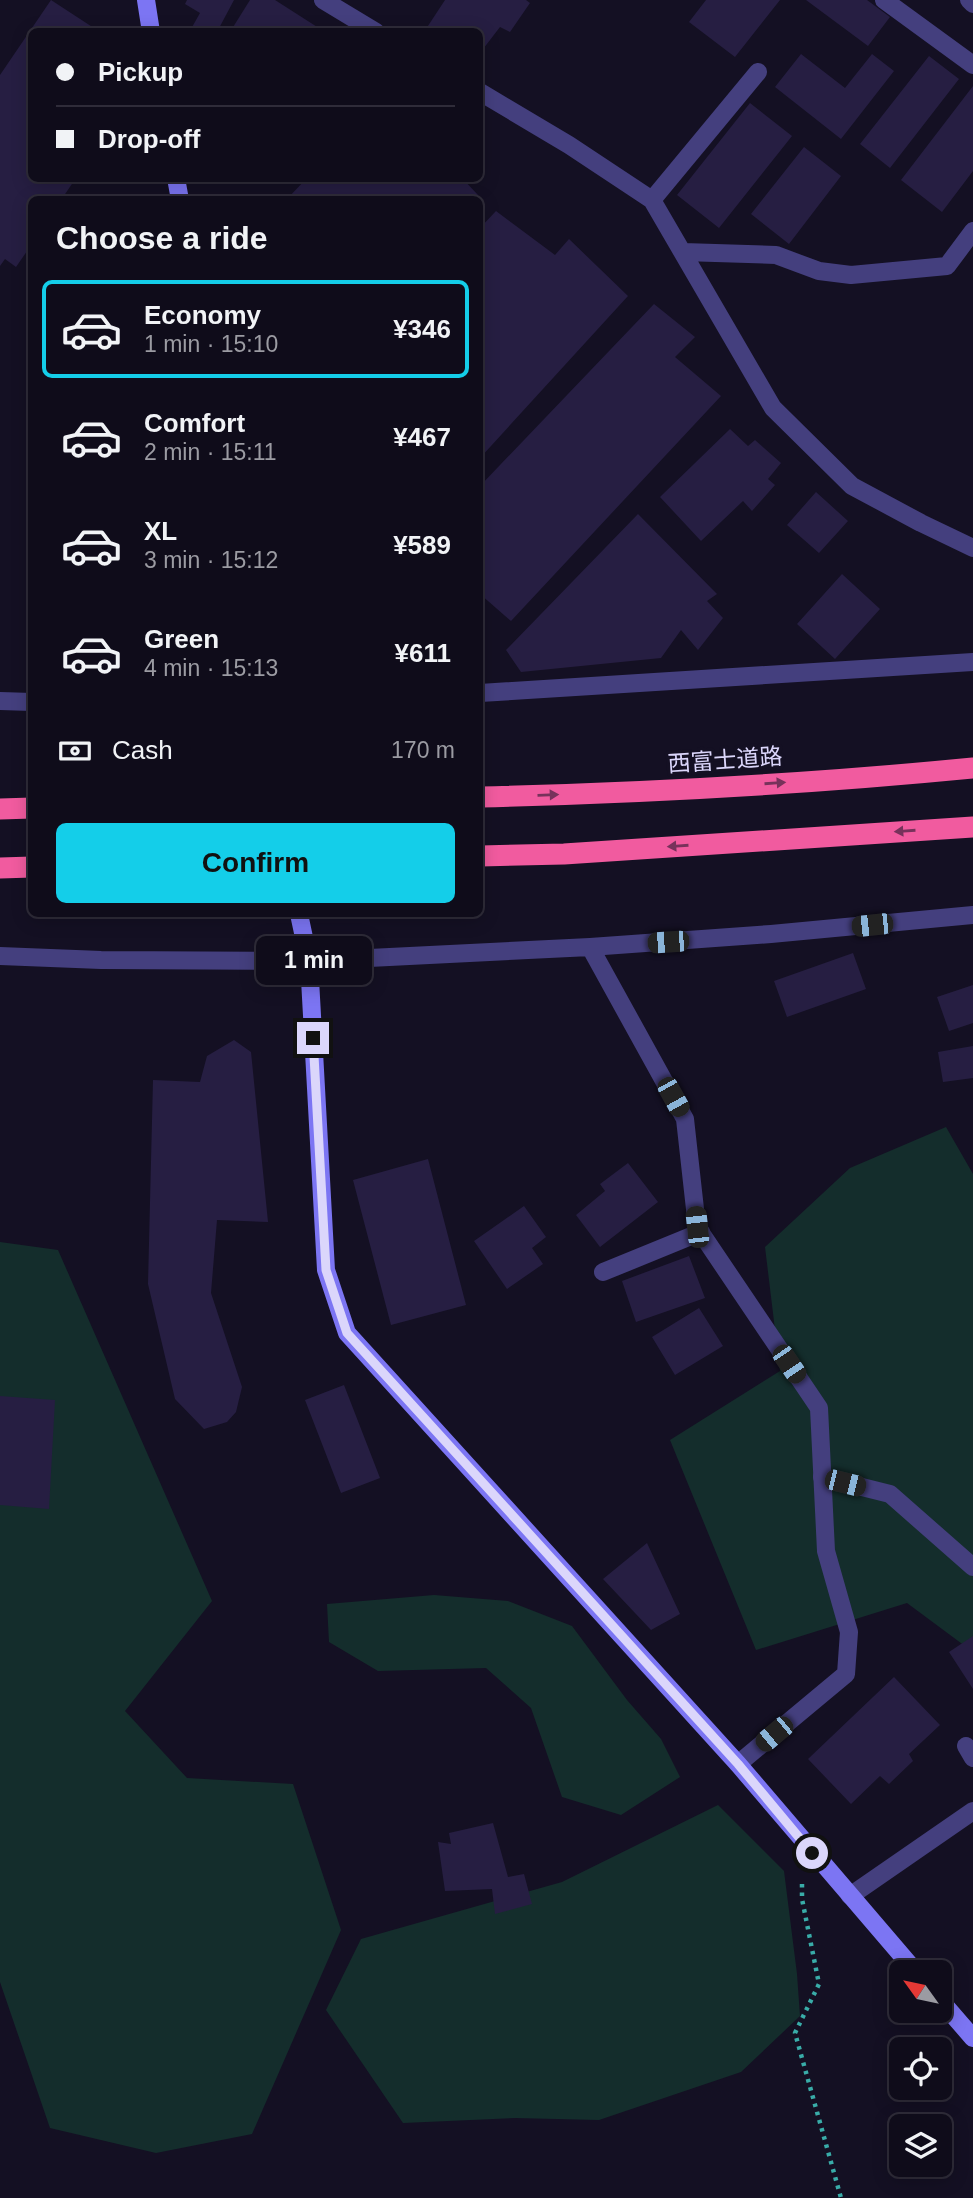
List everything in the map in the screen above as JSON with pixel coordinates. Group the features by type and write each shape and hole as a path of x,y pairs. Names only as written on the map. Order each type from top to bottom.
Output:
{"highway":[{"name":"西富士道路","path":"483,797 603,794 973,768"},
{"path":"0,809 28,808"},
{"path":"483,856 564,854 973,827"},
{"path":"0,868 28,867"}],"street":[{"path":"146,0 150,28"},
{"path":"323,0 369,28"},
{"path":"884,0 973,65"},
{"path":"969,0 973,4"},
{"path":"652,200 758,72"},
{"path":"483,94 569,145 652,200 774,408 852,486 973,548"},
{"path":"683,252 776,255 819,271 851,275 947,266 973,231"},
{"path":"483,693 973,662"},
{"path":"0,701 28,702"},
{"path":"0,956 101,960 309,961 590,947 771,934 973,915"},
{"path":"300,917 309,961 326,1270 347,1333 738,1764 905,1960"},
{"path":"590,947 685,1118 697,1227 819,1408 826,1551 849,1632 846,1674 738,1764"},
{"path":"603,1272 701,1232"},
{"path":"822,1477 890,1494 973,1567"},
{"path":"849,1896 973,1811"},
{"path":"952,2014 973,2038"}],"path":[{"path":"812,1853 803,1875 802,1899 819,1984 795,2033 841,2198"}],"green space":[{"path":"946,1127 973,1174 973,1652 907,1603 756,1650 670,1440 780,1371 765,1247 850,1168"},
{"path":"0,1242 58,1250 212,1601 125,1711 187,1778 293,1784 341,1930 252,2134 156,2153 50,2128 0,1982"},
{"path":"434,1595 508,1601 572,1626 627,1700 661,1739 680,1777 621,1815 562,1797 531,1708 486,1668 378,1671 329,1642 327,1604"},
{"path":"718,1805 784,1871 800,2016 741,2072 599,2120 515,2118 403,2123 326,2010 361,1939 562,1882"}],"building":[{"path":"51,0 94,28 32,28"},
{"path":"187,0 234,0 219,28 192,28 200,13 185,4"},
{"path":"250,0 275,0 319,28 232,28"},
{"path":"445,0 526,0 530,3 510,32 500,27 483,49 483,28 427,28"},
{"path":"706,0 780,0 735,57 689,22"},
{"path":"806,0 867,0 890,17 868,46"},
{"path":"28,34 28,182 73,182 64,196 28,196 28,250 16,267 5,259 0,266 0,75"},
{"path":"801,54 845,88 872,54 894,71 841,139 775,87"},
{"path":"929,56 959,79 890,168 860,144"},
{"path":"973,86 973,171 942,212 901,180"},
{"path":"750,103 792,136 719,228 677,195"},
{"path":"804,147 841,176 789,244 751,214"},
{"path":"303,182 466,182 478,195 477,196 290,196"},
{"path":"496,211 555,255 569,239 628,296 483,455 483,225"},
{"path":"654,304 695,337 675,357 721,396 511,621 483,597 483,483"},
{"path":"730,429 748,446 755,440 781,463 768,479 775,485 752,511 743,501 701,541 660,497"},
{"path":"816,492 848,521 819,553 787,525"},
{"path":"638,514 717,594 707,601 723,618 698,650 681,630 661,658 521,672 506,650"},
{"path":"842,574 880,609 835,659 797,624"},
{"path":"853,953 866,989 787,1017 774,981"},
{"path":"973,985 973,1023 949,1031 937,997"},
{"path":"234,1040 251,1052 268,1222 217,1220 211,1293 242,1387 236,1412 227,1422 204,1429 175,1399 148,1284 153,1080 200,1082 207,1056"},
{"path":"973,1046 973,1078 943,1082 938,1052"},
{"path":"428,1159 466,1305 391,1325 353,1180"},
{"path":"628,1163 658,1202 600,1247 576,1215 605,1191 600,1184"},
{"path":"524,1206 546,1237 532,1248 543,1264 507,1289 474,1241"},
{"path":"689,1256 705,1298 636,1322 622,1281"},
{"path":"699,1308 723,1346 675,1375 652,1337"},
{"path":"344,1385 380,1478 341,1493 305,1400"},
{"path":"0,1396 55,1400 49,1509 0,1505"},
{"path":"647,1543 680,1614 651,1630 603,1579"},
{"path":"973,1636 973,1689 949,1652"},
{"path":"894,1677 940,1725 909,1754 913,1761 889,1784 880,1776 851,1804 808,1759"},
{"path":"493,1823 508,1877 524,1874 532,1904 495,1914 492,1889 445,1891 438,1842 451,1844 449,1833"}],"route":[{"path":"313,1038 326,1270 347,1333 738,1764 812,1853"}]}
